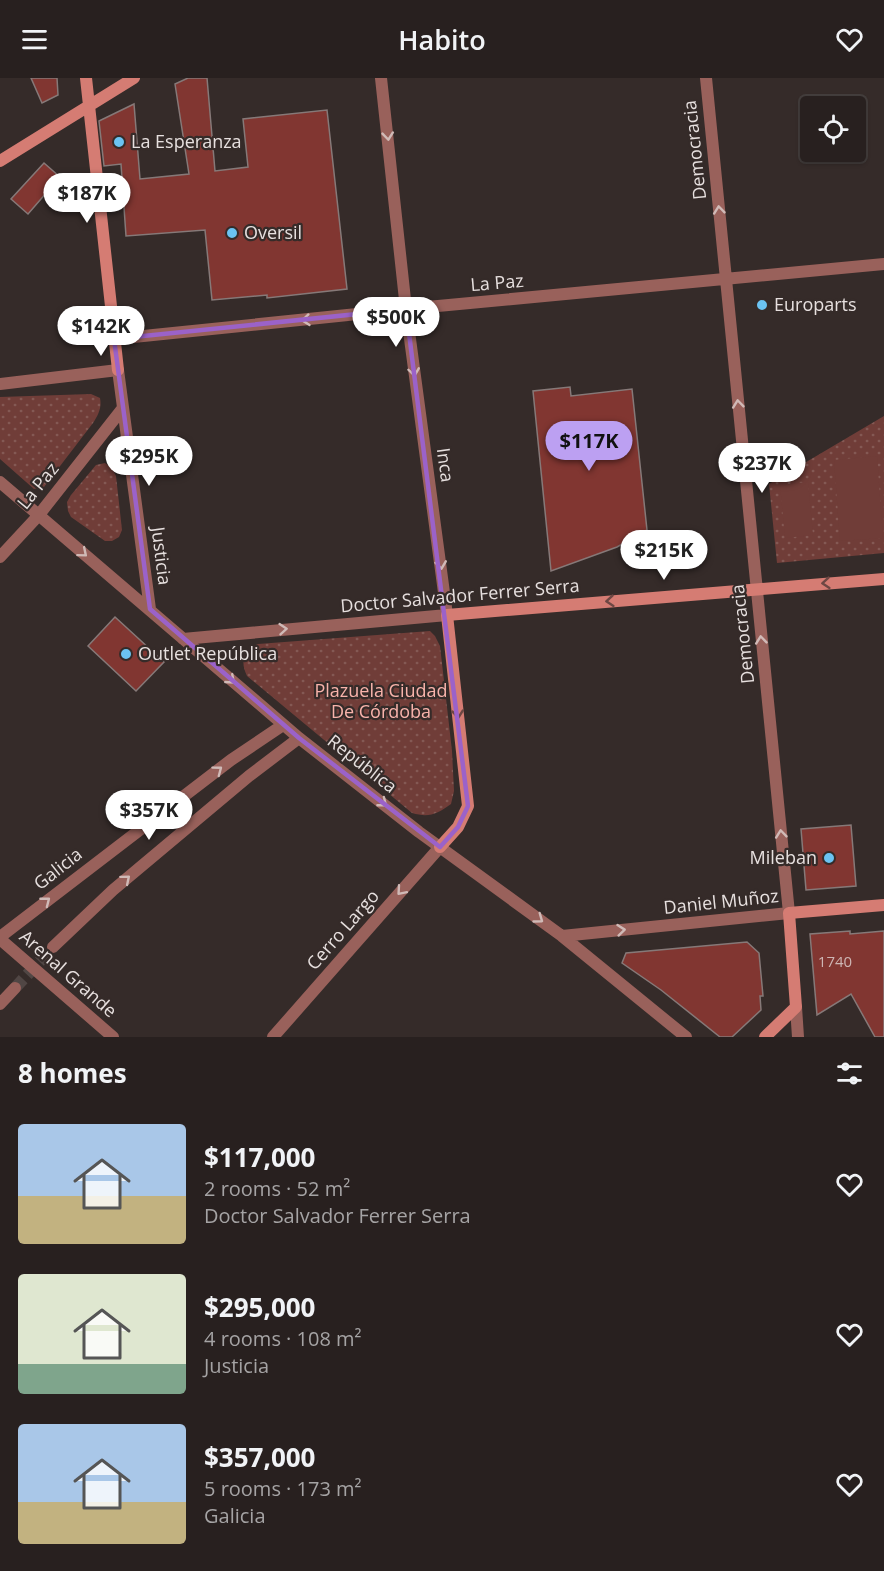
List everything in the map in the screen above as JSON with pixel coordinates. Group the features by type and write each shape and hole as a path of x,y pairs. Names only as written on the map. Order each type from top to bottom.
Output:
{"street":[{"name":"Justicia","path":"86,78 114,339 150,609"},
{"path":"0,161 134,78"},
{"name":"Inca","path":"381,78 406,309 447,615 468,806 458,827 440,847"},
{"name":"Democracia","path":"706,78 789,913 798,1037"},
{"name":"La Paz","path":"114,339 884,264"},
{"path":"0,384 118,370"},
{"name":"La Paz","path":"0,557 38,516 123,408"},
{"name":"República","path":"0,482 299,738 440,847 562,936 686,1037"},
{"name":"Doctor Salvador Ferrer Serra","path":"183,639 884,579"},
{"name":"Galicia","path":"0,938 231,760 283,725"},
{"path":"53,948 121,883 299,738"},
{"name":"Cerro Largo","path":"273,1037 440,847"},
{"name":"Daniel Muñoz","path":"562,936 884,905"},
{"name":"Arenal Grande","path":"0,938 113,1037"},
{"path":"0,1004 15,988"},
{"path":"765,1037 796,1007"}],"highlighted area":[{"path":"406,309 468,806 458,827 440,847 299,738 150,609 114,339"}],"green space":[{"path":"91,394 100,398 100,408 93,423 44,487 34,489 0,459 0,397"},
{"path":"884,416 884,553 777,563 769,484"},
{"path":"877,456 883,538 840,541 834,460"},
{"path":"105,463 112,468 116,476 122,530 119,537 112,541 105,541 71,517 67,502 96,465"},
{"path":"808,482 813,535 785,538 780,485"},
{"name":"Plazuela Ciudad De Córdoba","path":"430,631 440,646 452,751 454,791 451,804 437,813 428,815 412,813 247,676 243,661 246,653 258,644"}],"building":[{"path":"31,78 57,78 58,95 42,103"},
{"path":"188,78 207,78 215,171 248,167 243,119 327,110 347,289 267,298 267,295 212,300 205,230 126,236 121,164 104,166 99,121 134,104 140,179 189,174 175,84"},
{"path":"44,163 60,177 28,214 11,199"},
{"path":"570,387 571,396 632,389 647,530 617,547 551,571 533,391"},
{"name":"Outlet República","path":"115,617 164,662 136,691 88,646"},
{"name":"Mileban","path":"851,825 856,886 806,890 801,829"},
{"path":"850,931 850,934 884,931 884,1037 875,1037 851,994 817,1015 810,934"},
{"path":"747,942 759,953 763,996 760,996 761,1010 732,1037 720,1037 661,990 622,963 626,953"}],"tunnel":[{"path":"15,988 53,947"}],"place":[{"name":"La Esperanza","path":"119,142"},
{"name":"Oversil","path":"232,233"},
{"name":"Europarts","path":"762,305"},
{"name":"Outlet República","path":"126,654"},
{"name":"Mileban","path":"829,858"}]}
